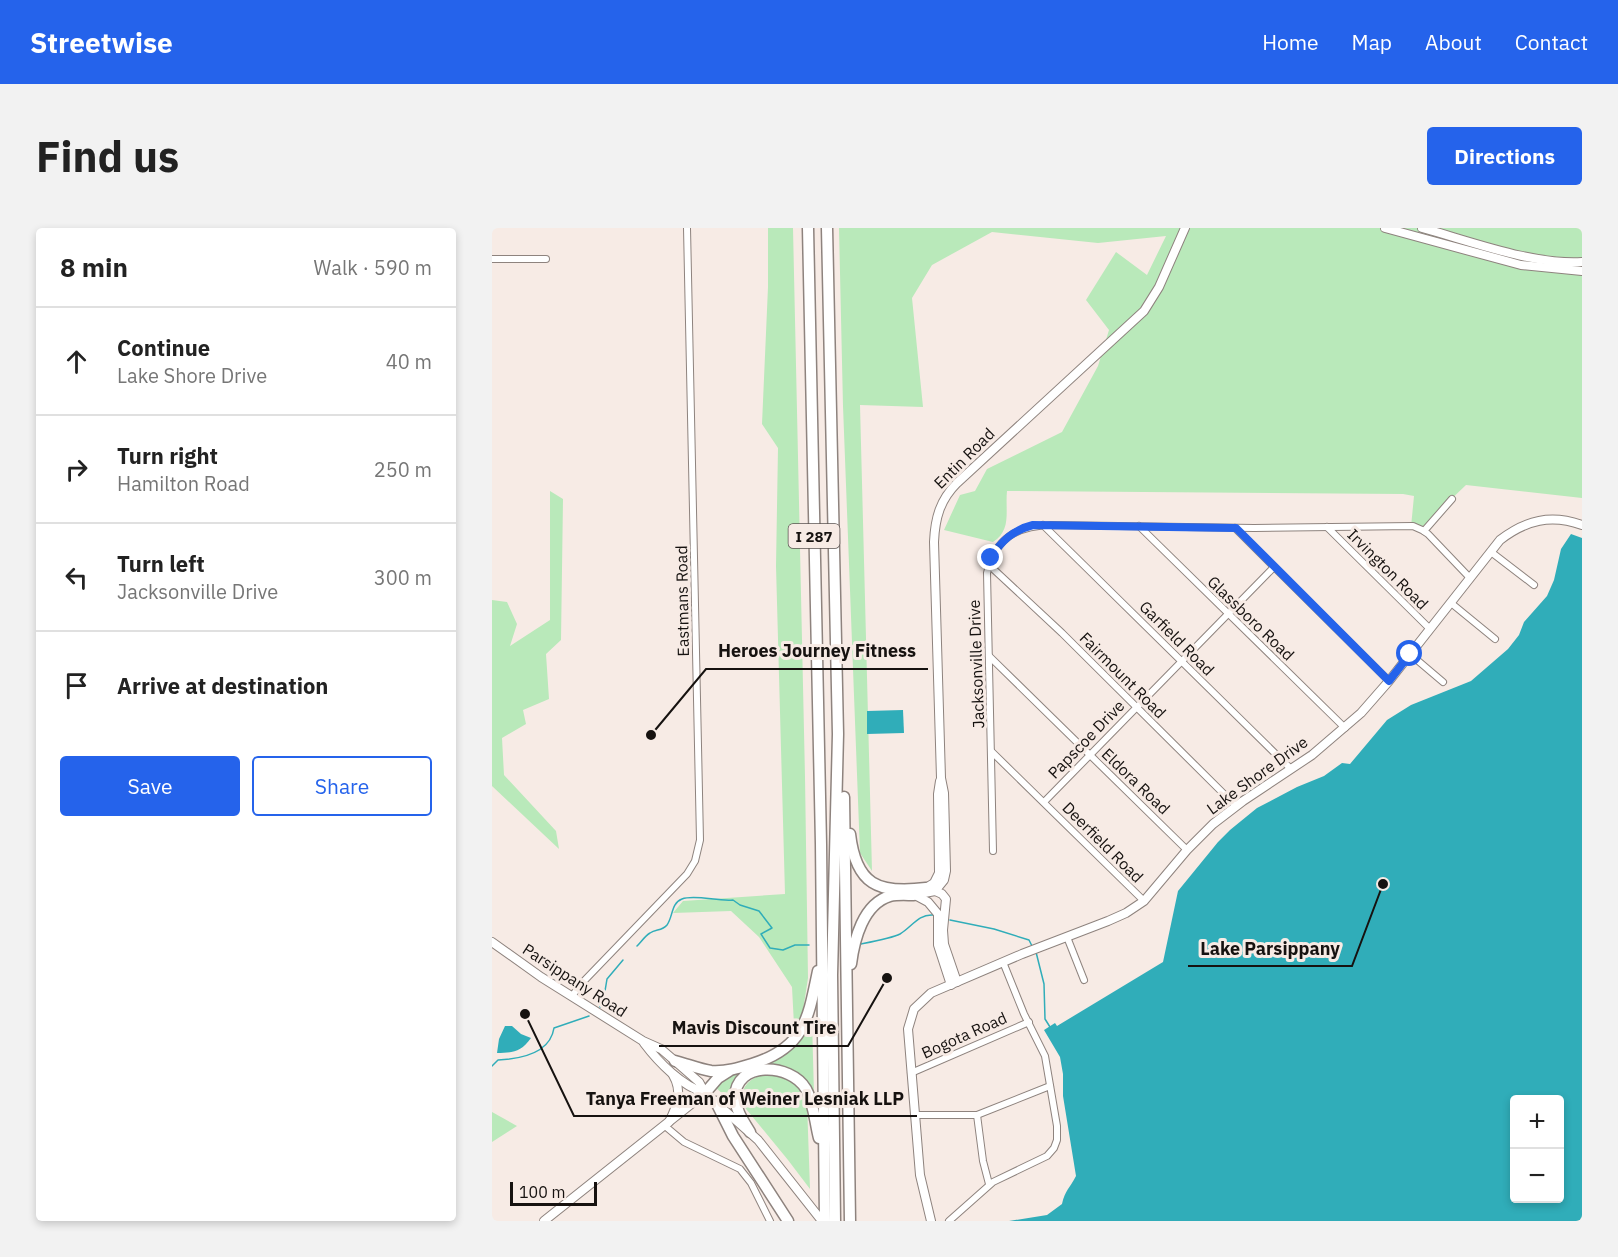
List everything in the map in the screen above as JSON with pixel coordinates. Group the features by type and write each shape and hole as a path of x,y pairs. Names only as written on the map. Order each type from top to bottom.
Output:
{"highway":[{"name":"I 287","path":"808,228 823,951 823,1221"},
{"name":"I 287","path":"827,228 838,734 843,759 850,1221"},
{"path":"835,1221 832,975 838,734"},
{"path":"843,805 849,819 854,860 862,874 870,881 885,888 931,889"},
{"path":"846,1015 853,950 861,924 870,911 884,899 914,895"},
{"path":"705,1093 718,1078 729,1071 780,1053 792,1043 809,1011 823,951"},
{"path":"672,1065 708,1071 729,1071"},
{"path":"750,1132 736,1106 739,1085 748,1075 759,1070 767,1068 782,1071 796,1078 806,1089 824,1160"},
{"path":"716,1102 733,1136 788,1221"}],"street":[{"name":"Eastmans Road","path":"572,996 687,874 696,861 700,840 687,228"},
{"path":"1385,228 1521,265 1582,272"},
{"path":"1422,228 1522,255 1549,260 1582,262"},
{"name":"Entin Road","path":"931,889 939,873 938,794 941,778 934,542 936,518 941,503 957,483 1144,311 1160,287 1185,229"},
{"path":"492,259 546,259"},
{"path":"1452,499 1424,531 1470,578"},
{"name":"Lake Shore Drive","path":"911,1073 908,1024 918,1003 931,993 1126,913 1144,901 1187,850 1213,824 1345,728 1389,681 1500,540 1534,520 1558,518 1582,525"},
{"name":"Jacksonville Drive","path":"993,851 987,580 989,565 999,545 1011,534 1025,527 1043,525 1236,528 1413,526 1424,531"},
{"name":"Garfield Road","path":"1043,525 1291,769"},
{"name":"Glassboro Road","path":"1139,526 1345,728"},
{"name":"Irvington Road","path":"1327,527 1430,629"},
{"path":"1236,528 1389,681"},
{"path":"1491,552 1534,585"},
{"name":"Fairmount Road","path":"989,565 1236,806"},
{"name":"Papscoe Drive","path":"1044,802 1274,567"},
{"path":"1451,603 1495,639"},
{"path":"1410,654 1443,682"},
{"name":"Eldora Road","path":"989,656 1187,850"},
{"name":"Deerfield Road","path":"992,752 1144,901"},
{"path":"914,895 931,889 944,895 946,899 943,930 954,983"},
{"path":"914,895 928,902 938,914 938,945 954,983"},
{"path":"1067,937 1084,980"},
{"name":"Parsippany Road","path":"492,942 643,1041 661,1049 672,1065 699,1082 705,1093 750,1132 823,1221"},
{"path":"949,1221 989,1184 1047,1156 1057,1140 1057,1126 1045,1056 1003,962"},
{"name":"Bogota Road","path":"911,1073 1029,1022"},
{"path":"667,1125 676,1108 679,1093 672,1065"},
{"path":"911,1073 920,1174 932,1221"},
{"path":"914,1115 977,1114 1050,1086"},
{"path":"544,1221 705,1093"},
{"path":"977,1114 983,1161 989,1184"},
{"path":"667,1125 684,1142 740,1169 751,1183 770,1221"}],"green space":[{"path":"768,228 793,228 808,978 802,1017 794,1025 792,987 759,937 731,911 673,913 683,901 785,894 776,566 778,448 762,424 768,287"},
{"path":"839,228 1582,228 1582,498 1466,485 1421,528 1411,527 1414,496 1403,494 1007,491 1005,526 1003,532 993,542 944,530 960,495 975,491 987,469 1062,432 1098,366 1109,330 1086,300 1116,252 1147,275 1166,236 1098,243 992,232 932,265 912,298 923,407 860,405 872,871 860,853 843,406"},
{"path":"550,491 563,499 561,640 546,654 549,699 523,710 526,724 502,738 504,775 556,831 559,849 492,786 492,600 507,602 517,624 510,646 550,620"},
{"path":"810,1019 812,1020 814,1095 805,1082 754,1069 732,1102 716,1088 727,1077 782,1057 794,1047"},
{"path":"768,1073 783,1076 798,1085 807,1103 810,1189 742,1104 743,1092 748,1083"},
{"path":"492,1112 517,1126 492,1142"}],"water":[{"path":"1571,534 1582,538 1582,1221 1009,1221 1047,1215 1062,1204 1076,1176 1063,1096 1060,1057 1044,1030 1055,1023 1057,1026 1163,962 1178,891 1230,830 1257,808 1324,776 1342,763 1350,764 1387,720 1411,705 1471,681 1508,649 1519,635 1524,622 1547,596 1554,580 1561,549"},
{"path":"903,710 904,733 867,734 867,711"},
{"path":"505,1026 512,1026 521,1034 531,1038 516,1051 497,1053 499,1039"}],"waterway":[{"path":"637,946 648,934 667,925 678,901 693,897 733,900 740,905 759,911 772,928 761,934 770,948 783,950 795,945 809,945"},
{"path":"861,944 896,935 919,919 933,915"},
{"path":"950,920 994,929 1029,940 1032,946"},
{"path":"1036,952 1044,984 1045,1019 1050,1027"},
{"path":"600,1007 603,1003 607,979 623,960"},
{"path":"492,1066 498,1060 524,1056 540,1049 547,1044 554,1028 589,1016"}],"place":[{"name":"Heroes Journey Fitness","path":"651,735"},
{"name":"Lake Parsippany","path":"1383,884"},
{"name":"Mavis Discount Tire","path":"887,978"},
{"name":"Tanya Freeman of Weiner Lesniak LLP","path":"525,1014"}],"route":[{"path":"991,558 999,545 1011,534 1033,525 1236,528 1389,681 1410,654"}]}
